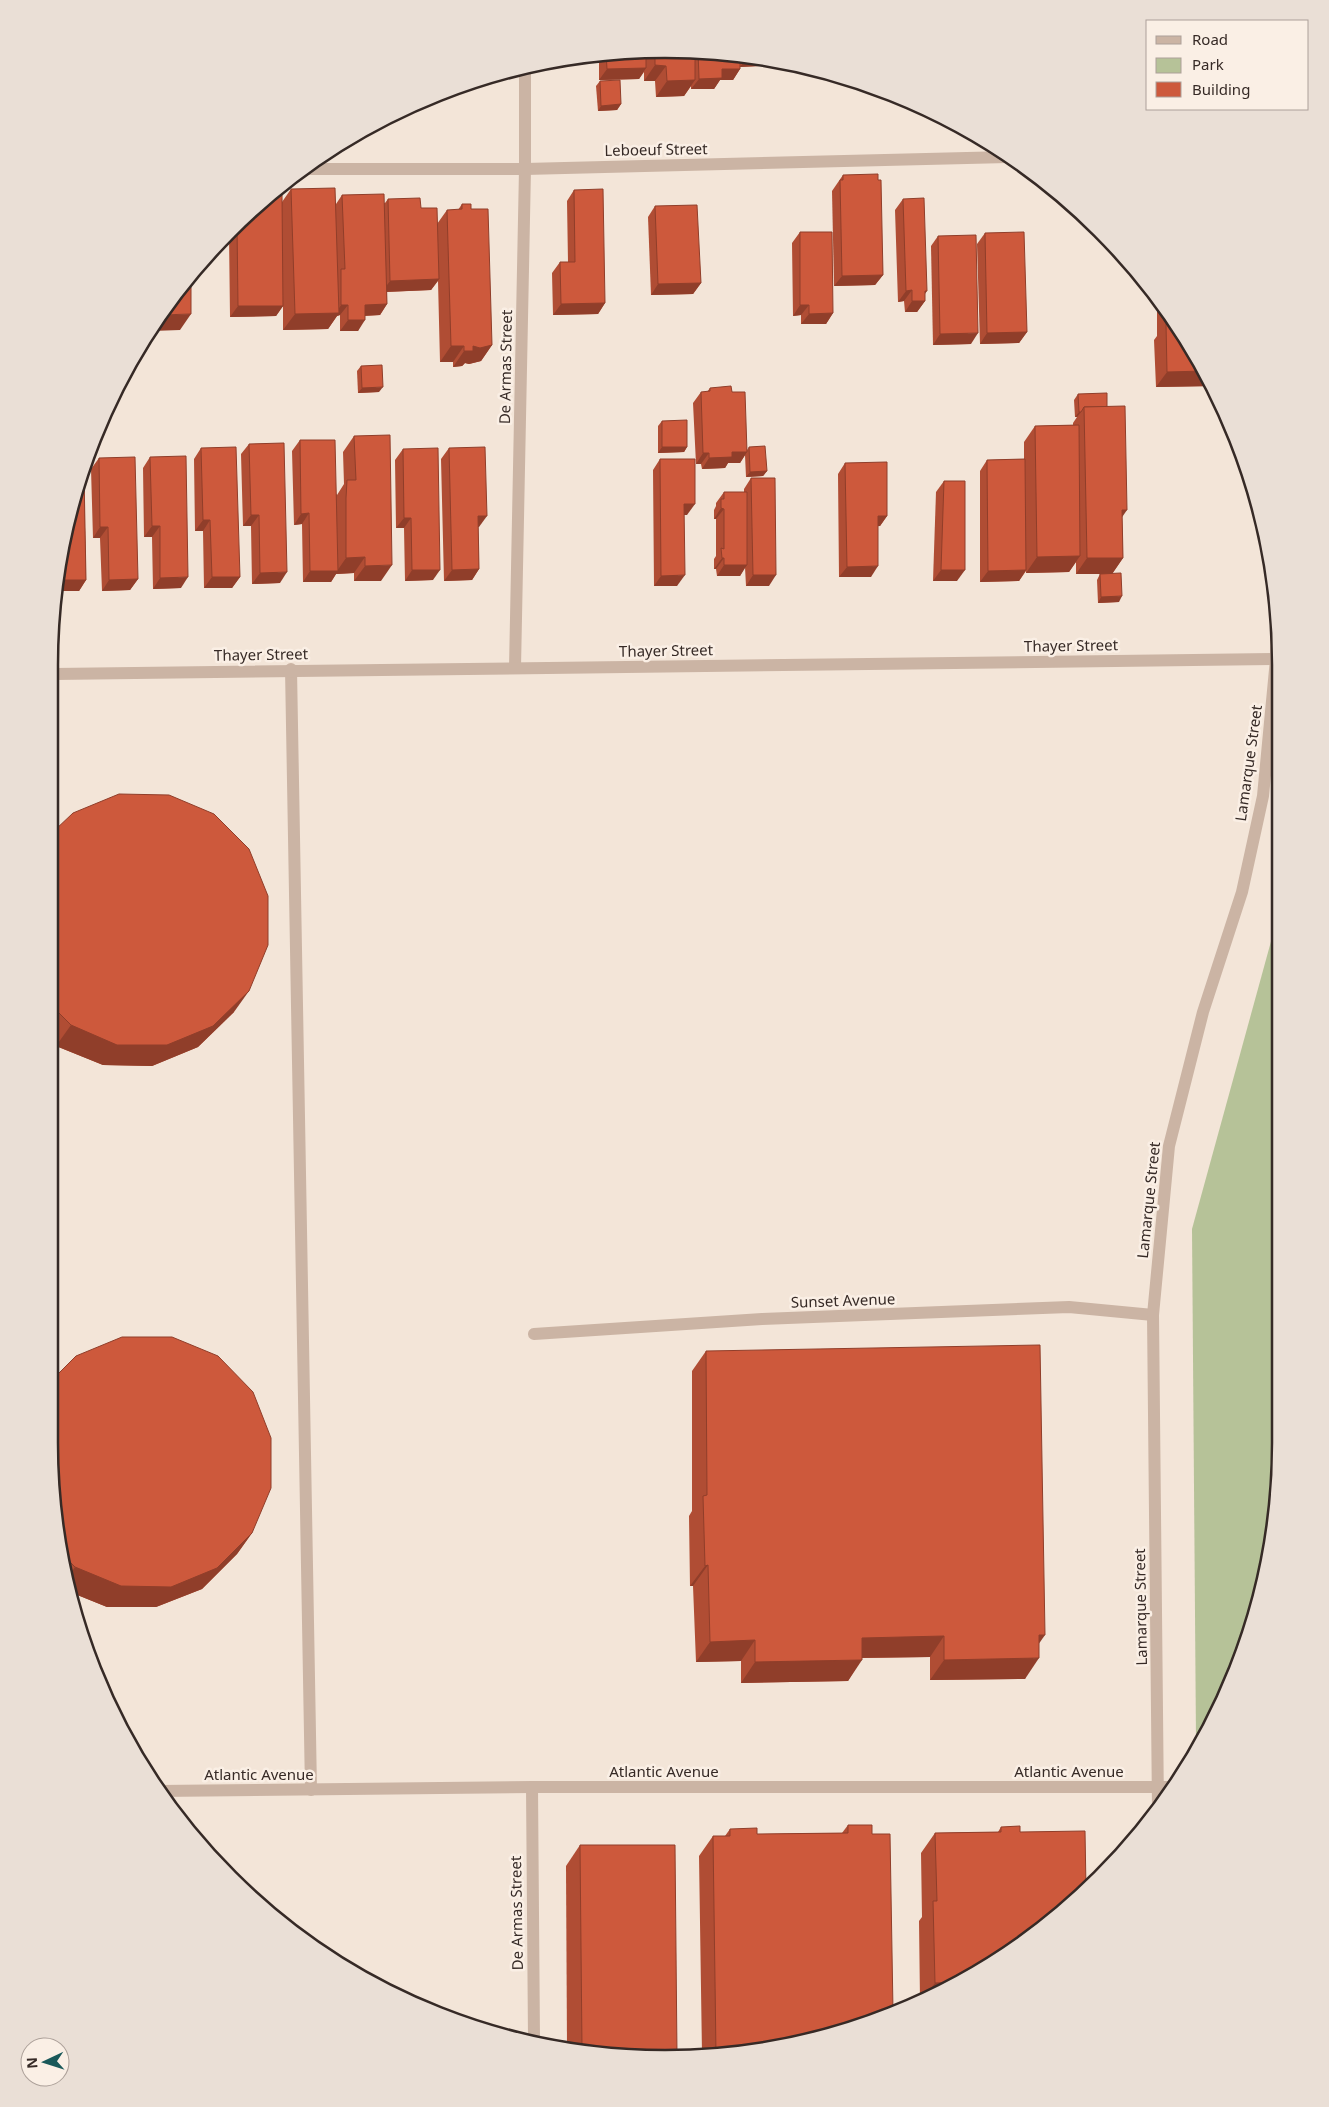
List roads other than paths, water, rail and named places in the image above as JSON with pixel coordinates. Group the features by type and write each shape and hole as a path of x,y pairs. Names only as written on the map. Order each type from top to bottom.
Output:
{"street":[{"name":"De Armas Street","path":"514,668 525,169 525,74"},
{"name":"Leboeuf Street","path":"314,169 525,169 998,157"},
{"name":"Thayer Street","path":"58,674 291,669 1272,659"},
{"path":"291,669 311,1790"},
{"name":"Lamarque Street","path":"1164,1787 1153,1315 1169,1146 1203,1012 1242,892 1261,806 1272,715"},
{"name":"Sunset Avenue","path":"534,1334 762,1319 1069,1307 1153,1315"},
{"name":"De Armas Street","path":"532,1787 534,2035"},
{"name":"Atlantic Avenue","path":"168,1791 532,1787 1164,1787"}]}
